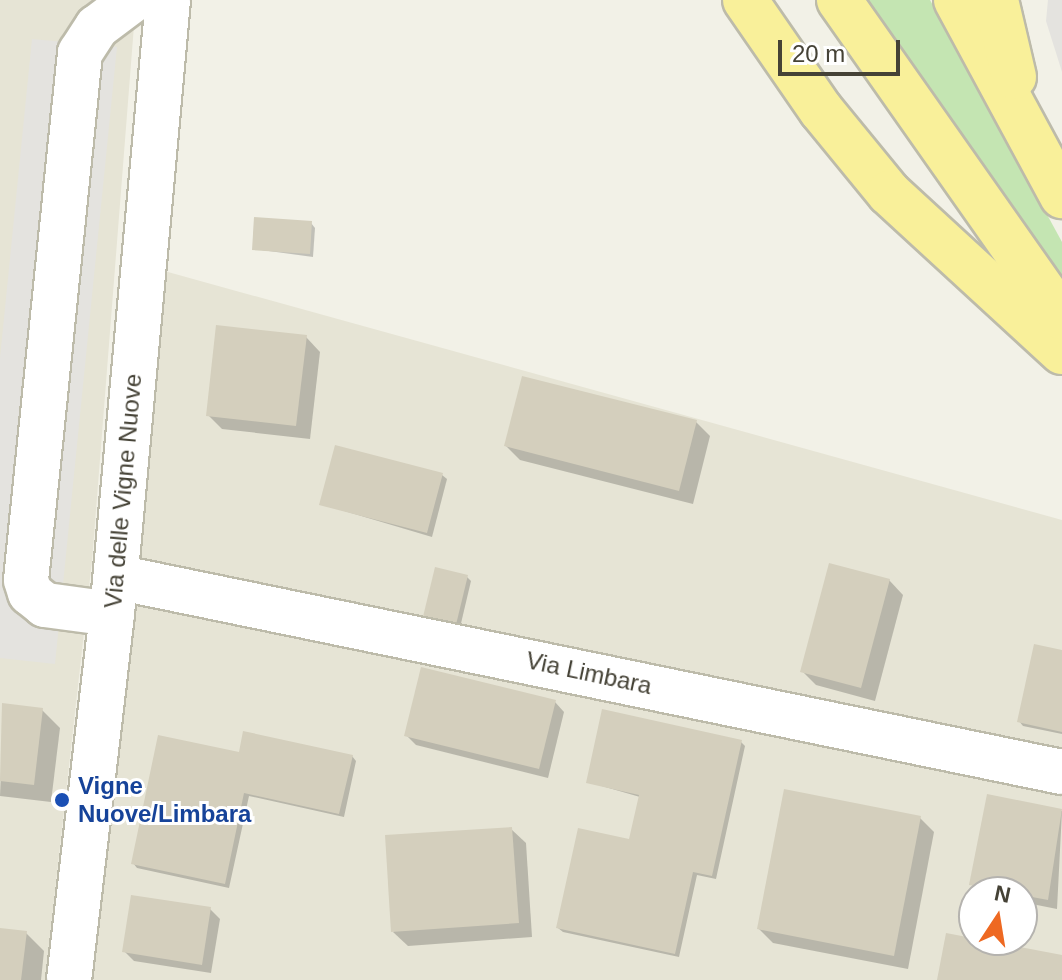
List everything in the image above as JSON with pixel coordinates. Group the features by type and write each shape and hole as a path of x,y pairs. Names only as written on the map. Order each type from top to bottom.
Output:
{"main road":[{"path":"745,0 829,120 889,193 1062,352"},
{"path":"839,0 1062,317"},
{"path":"956,0 1062,196"},
{"path":"996,0 1025,131"}],"street":[{"name":"Via Limbara","path":"133,0 97,27 80,53 26,580 30,593 45,605 114,595 1062,772"},
{"name":"Via delle Vigne Nuove","path":"69,980 114,595 168,0"}],"shaded area":[{"path":"0,0 136,0 92,561 45,980 0,980"},
{"path":"1048,0 1062,0 1062,72 1046,21"},
{"path":"32,39 117,47 55,664 0,658 0,358"},
{"path":"150,267 1062,520 1062,980 73,980"}],"green space":[{"path":"867,0 930,0 1062,242 1062,279"}],"building":[{"path":"254,217 312,221 310,254 252,250"},
{"path":"216,325 307,335 296,426 206,416"},
{"path":"522,376 697,420 679,491 504,446"},
{"path":"335,445 443,473 427,533 319,505"},
{"path":"829,563 890,579 861,688 800,672"},
{"path":"435,567 468,575 454,633 421,625"},
{"path":"1034,644 1062,650 1062,732 1017,722"},
{"path":"421,667 556,700 539,769 404,736"},
{"path":"2,703 43,708 34,785 0,781"},
{"path":"602,709 742,740 712,876 693,872 675,954 556,928 578,828 629,839 639,795 586,783"},
{"path":"243,731 353,755 339,814 244,793 225,884 131,864 158,735 239,752"},
{"path":"784,789 921,816 894,956 757,929"},
{"path":"987,794 1062,809 1048,900 1038,898 1038,876 971,876"},
{"path":"512,827 519,923 391,932 385,835"},
{"path":"131,895 211,907 202,965 122,952"},
{"path":"0,928 27,931 21,980 0,980"},
{"path":"946,933 958,935 958,956 1038,956 1038,950 1062,955 1062,980 937,980"}],"place":[{"name":"Vigne Nuove/Limbara","path":"62,800"}]}
